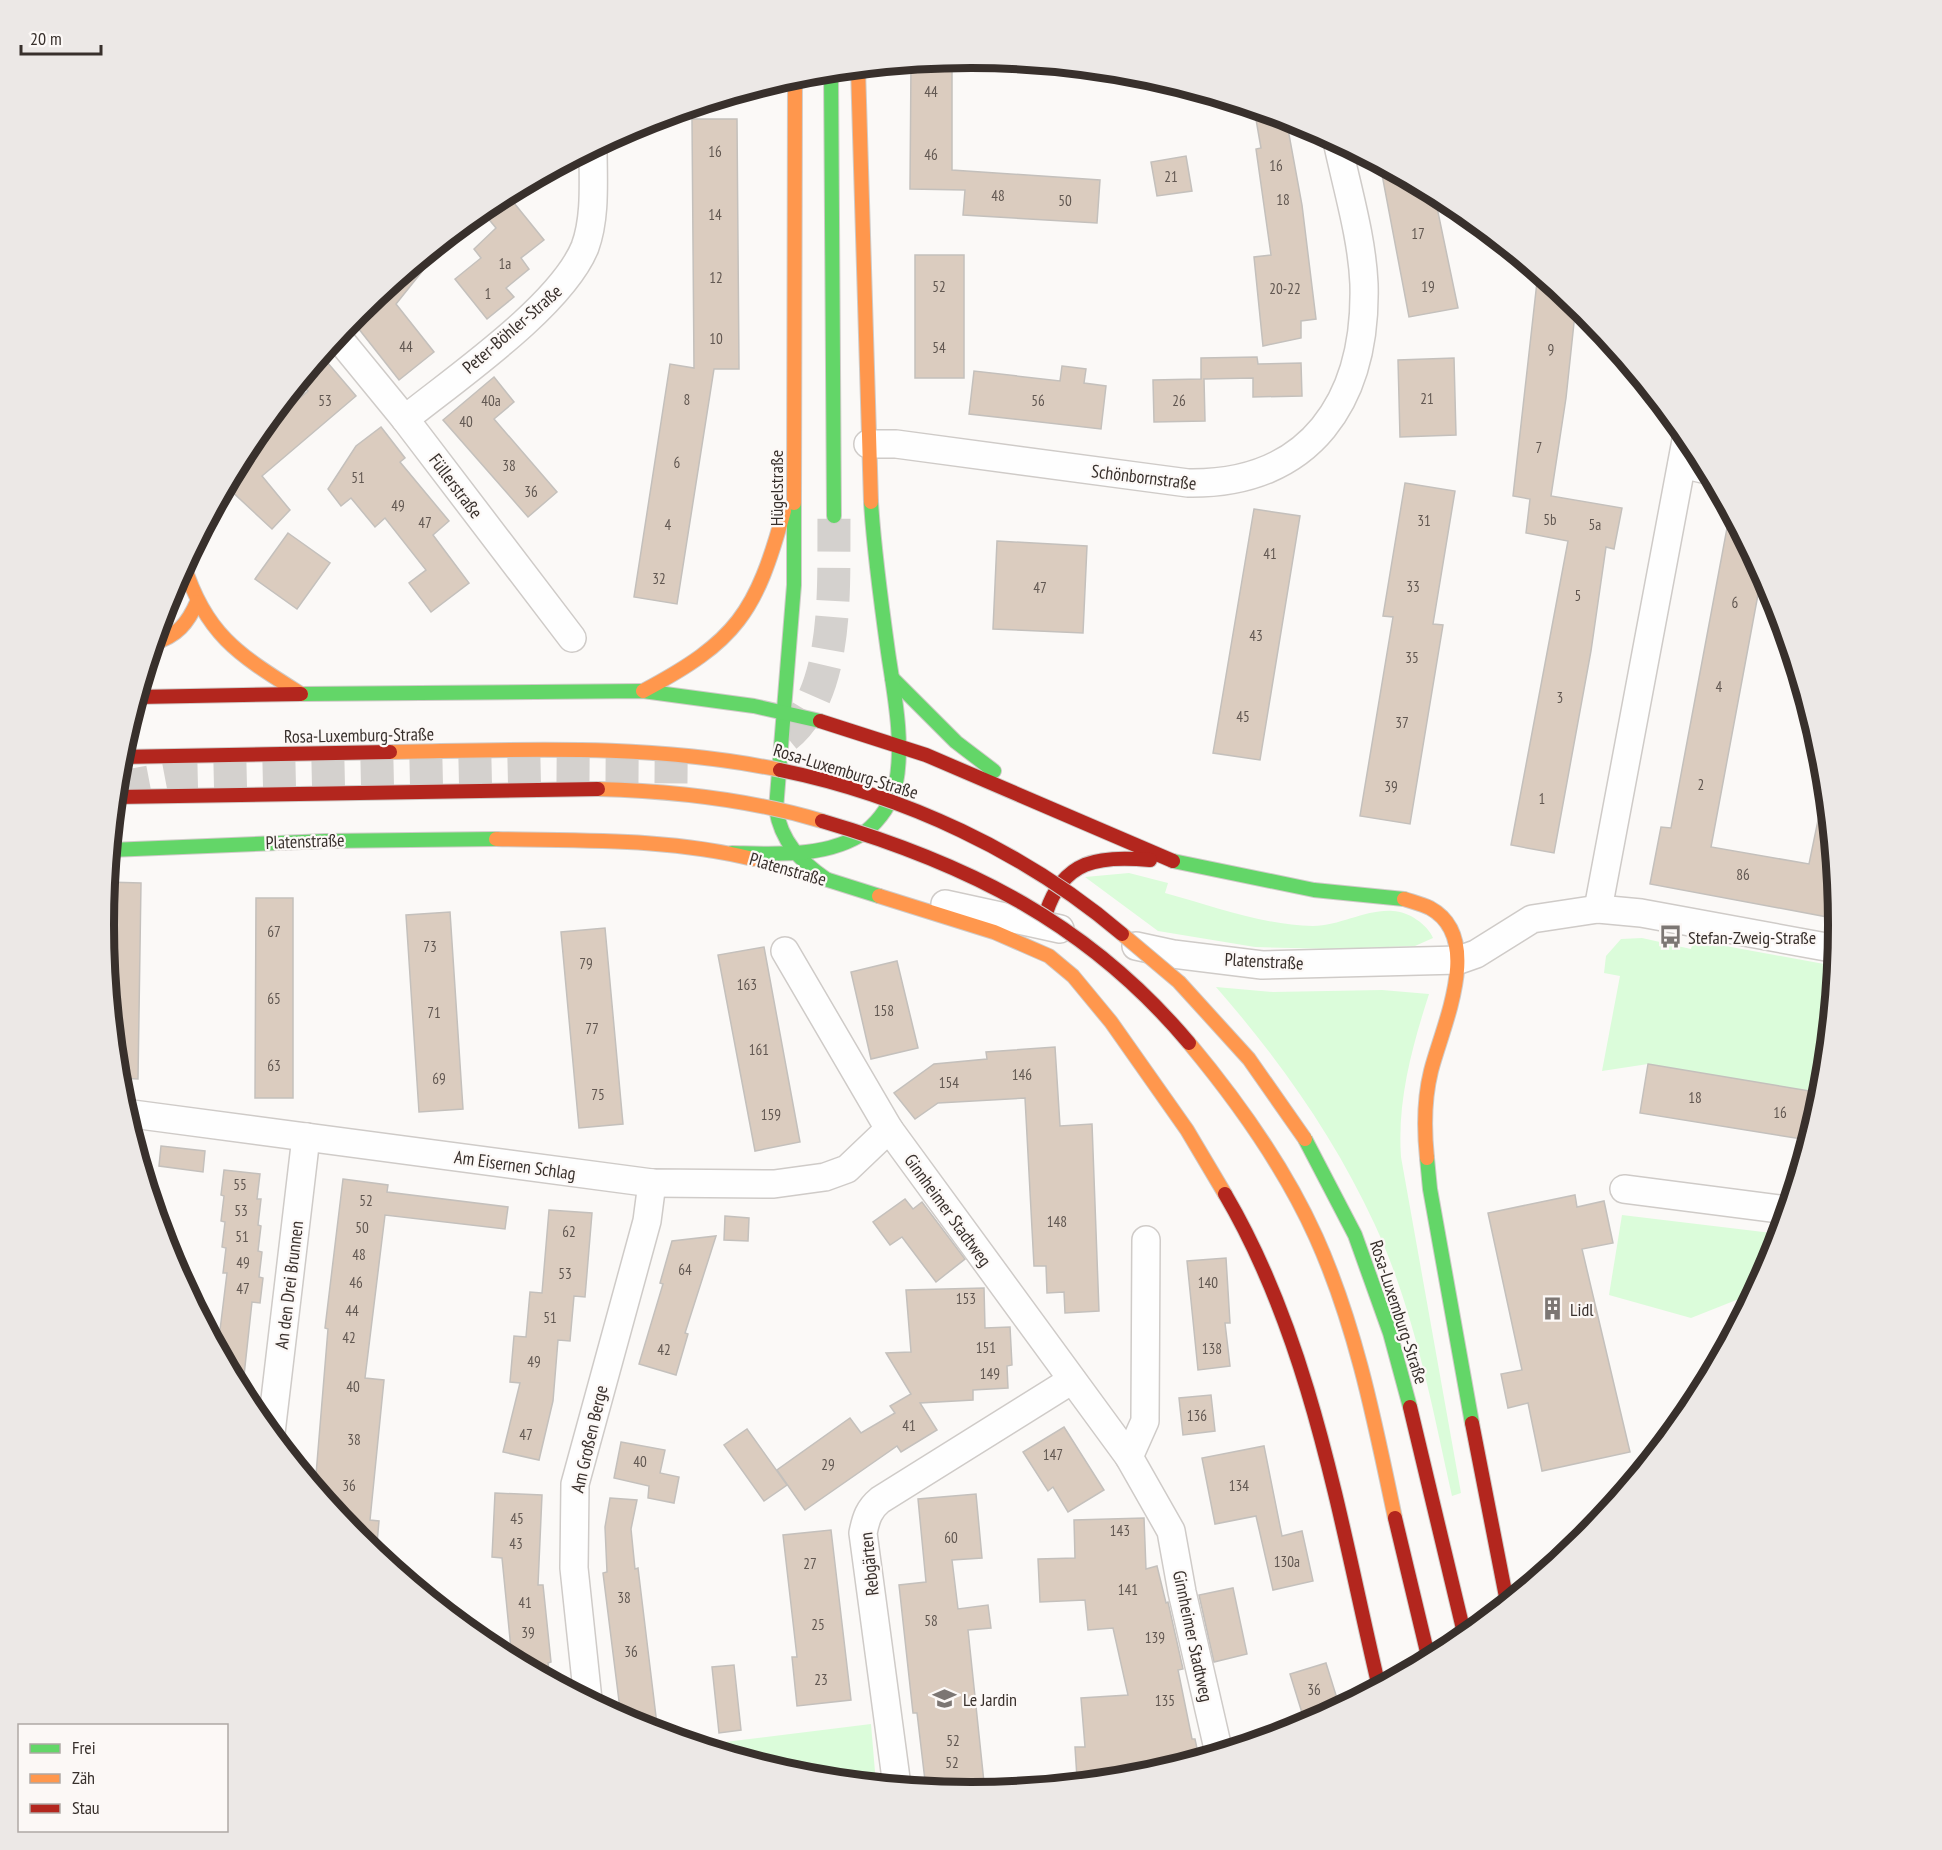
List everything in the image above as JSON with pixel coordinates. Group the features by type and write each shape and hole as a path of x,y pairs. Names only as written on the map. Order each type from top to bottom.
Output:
{"main road":[{"path":"732,853 795,852 837,847 857,838 878,822 894,796 898,776 892,678 874,563 868,444 858,75"},
{"path":"831,80 834,516"},
{"name":"Hügelstraße","path":"795,86 794,585 786,712 776,809 777,824 785,842 811,868 826,879"},
{"path":"643,691 706,654 724,639 741,618 775,545 794,478"},
{"path":"188,577 197,602 222,639 250,662 301,694"},
{"path":"162,641 169,639 189,623 197,602"},
{"path":"892,678 956,742 1031,800"},
{"path":"145,697 643,691 786,712 896,744 1179,863"},
{"name":"Rosa-Luxemburg-Straße","path":"130,757 592,749 723,758 805,774 885,798 999,849 1057,883 1154,958 1226,1030 1272,1090 1313,1153 1353,1230 1394,1342 1463,1627"},
{"path":"124,797 592,789 713,797 812,817 873,836 988,882 1053,921 1110,965 1161,1012 1202,1058 1242,1110 1271,1153 1315,1235 1338,1292 1357,1350 1414,1609 1426,1651"},
{"name":"Platenstraße","path":"117,850 448,838 623,842 732,853 879,896"},
{"path":"1049,956 1044,926 1048,905 1059,885 1076,867 1091,860 1131,857 1179,863 1314,890 1418,902 1443,918 1451,929 1459,960 1456,982 1430,1073 1425,1108 1425,1146 1432,1199 1472,1423 1506,1595"},
{"path":"879,896 994,932 1049,956 1073,976 1111,1022 1187,1130 1232,1206 1284,1316 1313,1409 1343,1527 1377,1680"}],"street":[{"name":"Schönbornstraße","path":"868,444 896,444 1188,483 1237,481 1261,474 1294,456 1316,435 1343,398 1359,352 1364,283 1339,151"},
{"name":"Peter-Böhler-Straße","path":"405,419 525,321 569,278 585,246 591,219 593,156"},
{"name":"Füllerstraße","path":"342,343 405,419 572,638"},
{"path":"1599,909 1695,467"},
{"name":"Platenstraße","path":"879,896 957,905 1173,954 1262,965 1459,960 1476,954 1532,920 1599,909 1641,913 1828,947"},
{"name":"Ginnheimer Stadtweg","path":"785,951 889,1129 1129,1457 1171,1531 1182,1592 1217,1746"},
{"name":"Am Eisernen Schlag","path":"135,1114 652,1184 774,1184 825,1177 847,1168 889,1129"},
{"name":"An den Drei Brunnen","path":"272,1421 306,1137"},
{"name":"Am Großen Berge","path":"587,1691 574,1568 575,1484 647,1221 652,1184"},
{"path":"1624,1189 1780,1208"},
{"path":"1129,1457 1145,1421 1146,1240"},
{"name":"Rebgärten","path":"896,1779 863,1533 866,1519 872,1507 880,1500 1072,1380"}],"green space":[{"path":"1129,873 1168,883 1165,893 1238,914 1294,925 1323,925 1373,912 1405,913 1422,924 1433,938 1415,946 1334,949 1255,947 1158,931 1085,877"},
{"path":"1642,938 1691,949 1693,940 1827,965 1821,1037 1812,1091 1648,1064 1602,1071 1620,976 1604,973 1606,956 1621,939"},
{"path":"1216,987 1273,992 1382,990 1429,994 1407,1074 1401,1115 1401,1157 1461,1493 1452,1496 1421,1358 1401,1290 1375,1225 1342,1161 1304,1100 1262,1042"},
{"path":"1622,1215 1771,1233 1743,1297 1691,1318 1609,1295"},
{"path":"871,1724 875,1777 804,1766 716,1743"}],"building":[{"path":"952,68 952,170 1100,180 1097,223 963,215 965,190 910,189 911,69 915,69"},
{"path":"1255,116 1288,129 1302,205 1316,319 1301,321 1301,338 1263,346 1254,257 1271,255 1256,149 1261,148"},
{"path":"692,119 737,119 739,369 714,369 677,604 634,597 670,364 694,368"},
{"path":"1186,156 1192,191 1157,196 1151,162"},
{"path":"1382,172 1437,205 1458,308 1409,317"},
{"path":"512,201 544,240 521,258 529,269 506,288 514,297 487,319 455,279 481,258 474,249 496,228 487,217"},
{"path":"915,255 964,255 964,378 915,378"},
{"path":"422,267 424,269 396,304 434,352 399,380 357,327"},
{"path":"1537,281 1575,317 1566,398 1551,496 1622,508 1614,549 1606,547 1591,651 1554,853 1511,845 1568,541 1526,533 1530,499 1513,496"},
{"path":"1257,357 1258,364 1301,363 1302,396 1253,397 1253,378 1204,379 1205,421 1154,422 1153,380 1201,379 1201,358"},
{"path":"1454,358 1456,435 1400,437 1398,360"},
{"path":"326,360 356,396 262,476 290,510 272,529 231,491 286,409 308,391 304,387"},
{"path":"1062,366 1086,369 1084,383 1106,386 1101,429 969,414 974,371 1060,381"},
{"path":"494,377 514,402 494,419 557,492 528,517 443,420"},
{"path":"381,427 405,458 400,462 449,521 433,535 469,583 431,612 409,583 426,570 385,518 375,527 351,498 341,506 328,489 356,446"},
{"path":"1405,483 1455,491 1433,624 1443,625 1410,824 1360,816 1393,617 1383,616"},
{"path":"1254,509 1300,516 1260,760 1213,753"},
{"path":"1728,523 1759,588 1711,847 1809,864 1820,809 1827,869 1828,917 1650,884 1661,827 1671,828"},
{"path":"288,533 330,563 297,609 255,579"},
{"path":"997,541 1087,546 1083,633 993,629"},
{"path":"115,882 141,883 138,1079 128,1078 121,1037 115,981"},
{"path":"256,898 293,898 293,1098 255,1098"},
{"path":"450,912 463,1109 419,1112 406,915"},
{"path":"605,928 623,1124 579,1128 561,932"},
{"path":"764,947 800,1142 755,1151 718,955"},
{"path":"897,961 918,1048 871,1059 851,972"},
{"path":"1055,1047 1060,1126 1092,1124 1099,1311 1065,1313 1064,1292 1047,1293 1046,1266 1034,1266 1025,1098 938,1103 915,1119 894,1093 934,1064 987,1059 986,1052"},
{"path":"1648,1064 1812,1091 1801,1139 1640,1113"},
{"path":"161,1146 205,1151 203,1172 159,1166"},
{"path":"224,1170 260,1174 257,1199 261,1199 258,1225 261,1226 258,1251 262,1252 259,1277 263,1278 260,1303 252,1302 244,1379 215,1329 220,1330 227,1273 223,1273 226,1248 222,1247 225,1222 221,1221 224,1196 221,1195"},
{"path":"343,1179 388,1185 387,1192 508,1207 505,1229 385,1215 365,1378 384,1380 370,1520 379,1521 377,1542 316,1477 328,1329 325,1328"},
{"name":"Lidl","path":"1575,1195 1577,1207 1604,1201 1613,1243 1582,1249 1630,1452 1542,1471 1528,1403 1508,1408 1501,1374 1522,1370 1488,1213"},
{"path":"905,1199 913,1209 922,1202 965,1259 936,1282 902,1237 890,1245 873,1222"},
{"path":"549,1210 592,1213 585,1297 574,1296 570,1341 558,1340 553,1401 539,1460 503,1452 520,1383 510,1382 514,1336 526,1337 530,1292 542,1293"},
{"path":"725,1216 749,1218 748,1241 724,1240"},
{"path":"716,1236 685,1333 688,1334 676,1375 639,1364 663,1284 660,1283 672,1241"},
{"path":"1226,1258 1230,1323 1225,1323 1230,1366 1198,1370 1187,1261"},
{"path":"984,1288 985,1328 1010,1327 1012,1365 1007,1366 1008,1388 973,1390 973,1400 920,1403 937,1430 901,1452 897,1446 805,1510 777,1470 850,1418 861,1433 895,1413 890,1406 911,1394 886,1353 911,1352 906,1290"},
{"path":"1211,1395 1215,1431 1183,1435 1179,1398"},
{"path":"1064,1427 1104,1490 1068,1512 1053,1487 1048,1491 1023,1452"},
{"path":"747,1429 787,1485 764,1501 724,1445"},
{"path":"621,1442 665,1450 660,1473 679,1477 674,1503 648,1498 649,1486 614,1478"},
{"path":"1264,1446 1282,1536 1302,1531 1313,1581 1273,1590 1256,1516 1215,1524 1202,1458"},
{"path":"495,1493 542,1495 538,1585 543,1585 551,1662 548,1663 549,1672 511,1648 502,1558 492,1557"},
{"path":"976,1494 982,1558 952,1560 958,1609 988,1605 991,1628 968,1630 984,1782 925,1781 917,1713 913,1713 899,1585 926,1582 918,1499"},
{"path":"610,1498 637,1500 631,1529 657,1722 620,1706 603,1573 607,1572 605,1527"},
{"path":"1144,1518 1146,1569 1157,1566 1166,1603 1168,1602 1183,1669 1178,1670 1192,1739 1195,1739 1198,1752 1138,1766 1077,1776 1075,1747 1085,1747 1081,1698 1128,1695 1113,1628 1088,1630 1085,1600 1040,1602 1038,1559 1075,1558 1074,1520"},
{"path":"831,1530 851,1700 797,1706 792,1657 797,1657 783,1535"},
{"path":"1233,1588 1247,1654 1214,1662 1199,1595"},
{"path":"1326,1663 1337,1700 1303,1715 1290,1674"},
{"path":"734,1665 741,1730 719,1733 712,1667"}],"tunnel":[{"path":"786,736 804,716 817,692 825,663 833,602 834,516"},
{"path":"125,786 191,774 548,766 688,767"}],"traffic: fast":[{"path":"831,80 834,516"},
{"path":"732,853 801,853 835,846 865,832 881,816 892,797 898,767 899,734 878,577 871,502"},
{"path":"794,503 794,585 776,809 782,831 793,849 826,879"},
{"path":"892,678 956,742 994,771"},
{"path":"301,694 643,691 754,706 820,721"},
{"path":"117,850 326,841 496,839"},
{"path":"1173,861 1314,890 1404,899"},
{"path":"806,873 879,896"},
{"path":"1305,1139 1355,1235 1390,1333 1410,1407"},
{"path":"1427,1158 1430,1189 1472,1423"}],"traffic: slow":[{"path":"858,75 871,502"},
{"path":"794,503 795,86"},
{"path":"643,691 701,656 722,639 738,620 752,600 763,575 784,511"},
{"path":"188,576 203,610 228,642 260,668 301,694"},
{"path":"163,640 181,628 197,602"},
{"path":"390,752 537,750 634,752 732,761 780,770"},
{"path":"598,789 711,798 766,807 822,821"},
{"path":"496,839 657,844 690,847 753,859"},
{"path":"879,896 994,932 1049,956 1073,976 1111,1022 1187,1130 1225,1194"},
{"path":"1404,899 1430,908 1446,922 1455,940 1457,961 1450,1008 1427,1092 1425,1125 1427,1158"},
{"path":"1122,934 1179,982 1249,1059 1305,1139"},
{"path":"1189,1043 1275,1160 1316,1237 1342,1305 1363,1375 1395,1518"}],"traffic: jam":[{"path":"145,697 301,694"},
{"path":"820,721 926,755 1173,861"},
{"path":"130,757 390,752"},
{"path":"780,770 872,795 917,811 961,831 1045,877 1085,904 1122,934"},
{"path":"124,797 598,789"},
{"path":"822,821 927,857 1023,904 1068,932 1110,964 1151,1001 1189,1043"},
{"path":"1046,913 1053,895 1062,882 1085,865 1115,859 1150,860"},
{"path":"1225,1194 1255,1251 1280,1310 1302,1372 1336,1498 1377,1680"},
{"path":"1410,1407 1463,1627"},
{"path":"1472,1423 1506,1595"},
{"path":"1395,1518 1427,1651"}],"place":[{"name":"Stefan-Zweig-Straße","path":"1670,937"},
{"name":"Lidl","path":"1552,1309"},
{"name":"Le Jardin","path":"945,1699"}]}
